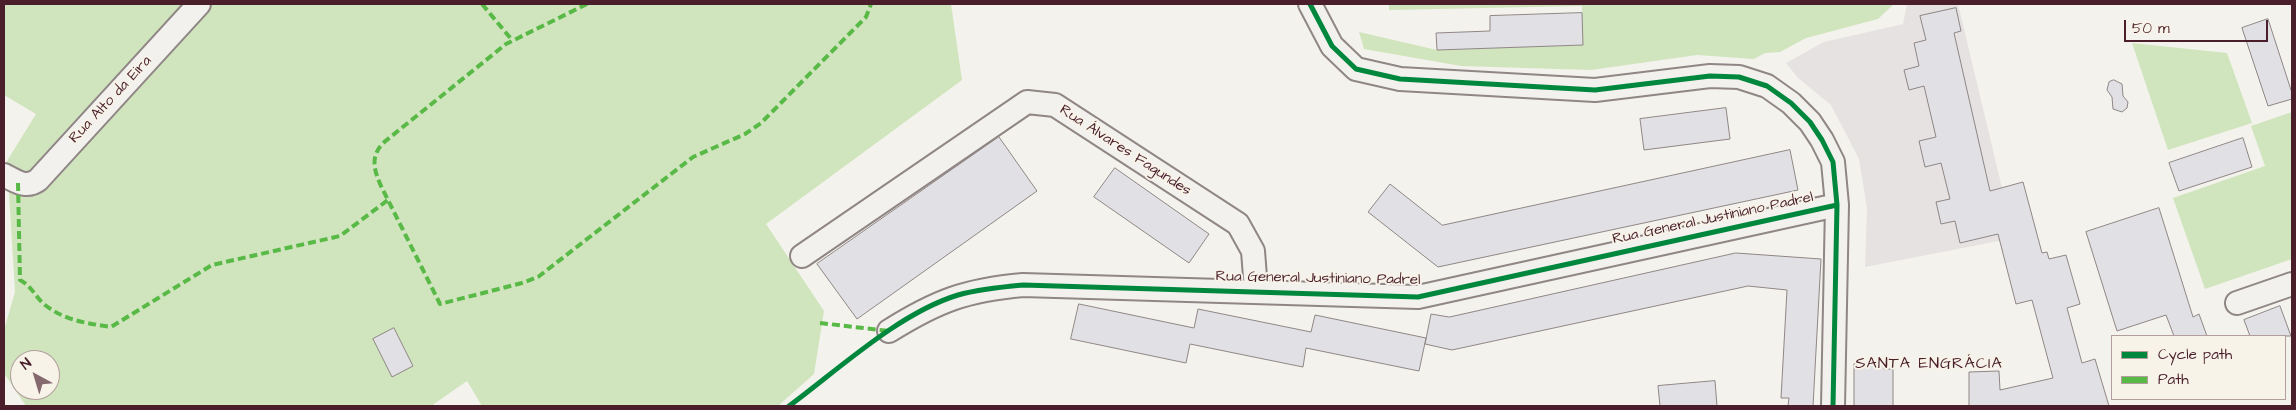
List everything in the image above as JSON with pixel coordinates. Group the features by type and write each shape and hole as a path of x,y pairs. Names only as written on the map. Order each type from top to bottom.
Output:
{"street":[{"name":"Rua Alto da Eira","path":"11,179 29,185 38,180 199,4"},
{"path":"1310,4 1332,46 1356,69 1400,79 1595,90 1710,76 1739,76 1767,86 1790,103 1810,122 1833,162 1838,205 1834,406"},
{"name":"Rua Álvares Fagundes","path":"802,256 1026,102 1054,105 1238,224 1253,251 1256,290"},
{"name":"Rua General Justiniano Padrel","path":"889,331 924,310 958,295 992,288 1023,285 1256,290 1418,297 1838,205"},
{"path":"2237,303 2292,284"}],"shaded area":[{"path":"1907,4 1958,4 2014,238 1865,267 1867,208 1859,159 1831,105 1798,78 1786,63 1824,42 1903,24"}],"green space":[{"path":"4,4 951,4 962,80 766,224 824,311 814,374 778,406 482,406 467,381 431,406 26,406 22,400 60,400 60,350 10,350 10,382 4,373 4,330 15,292 7,161 36,114 4,95"},
{"path":"1389,4 1894,4 1878,19 1806,38 1780,52 1765,53 1754,59 1697,55 1591,70 1461,66 1364,49 1359,32 1437,50 1582,45 1582,6 1389,10"},
{"path":"2132,43 2227,53 2252,123 2168,150"},
{"path":"2292,112 2292,259 2205,289 2173,198 2265,166 2251,126"}],"building":[{"path":"1956,8 1961,31 1954,33 1990,191 2023,182 2042,253 2047,252 2049,259 2066,255 2080,304 2067,308 2082,363 2095,359 2109,406 1969,406 1969,372 1999,371 2000,390 2053,378 2032,300 2016,304 1998,234 1960,243 1955,221 1941,224 1936,202 1950,199 1941,163 1925,167 1919,141 1936,137 1924,86 1909,90 1904,70 1919,66 1914,43 1926,40 1920,16"},
{"path":"1582,13 1583,45 1437,50 1436,33 1490,31 1490,16"},
{"path":"2268,19 2292,93 2292,99 2268,106 2242,28"},
{"path":"2114,80 2122,84 2123,96 2128,102 2127,108 2122,112 2113,109 2112,97 2107,90 2109,82"},
{"path":"1726,108 1730,139 1644,150 1640,119"},
{"path":"999,137 1037,191 857,319 817,264"},
{"path":"2243,138 2252,167 2179,191 2169,163"},
{"path":"1790,150 1798,190 1438,267 1368,212 1390,184 1442,225"},
{"path":"1115,168 1209,234 1189,263 1094,197"},
{"path":"2159,208 2193,317 2199,314 2207,335 2174,335 2166,315 2117,331 2086,232"},
{"path":"1736,253 1821,259 1813,406 1788,406 1789,398 1781,398 1787,290 1748,286 1452,350 1425,344 1431,314 1449,317"},
{"path":"1079,304 1194,328 1198,309 1311,332 1315,315 1426,338 1419,371 1306,348 1303,367 1190,344 1186,363 1071,339"},
{"path":"2280,306 2291,336 2250,335 2244,320"},
{"path":"394,328 413,366 392,377 373,339"},
{"path":"1884,363 1884,369 1893,369 1893,406 1854,406 1854,364"},
{"path":"1715,381 1717,406 1660,406 1658,386"}],"marked path":[{"path":"482,4 512,40"},
{"path":"587,4 506,44 383,143 376,153 374,164 381,186 440,304 522,283 538,277 693,157 745,134 761,123 866,17 871,4"},
{"path":"18,183 20,280 28,285 45,305 61,315 111,327 212,265 340,236 388,200"},
{"path":"820,323 889,331"}],"cycle path":[{"path":"1310,4 1332,46 1356,69 1400,79 1595,90 1710,76 1739,77 1767,86 1791,103 1810,122 1833,162 1837,205 1833,406"},
{"path":"789,406 892,328 936,303 974,291 1023,285 1418,297 1837,205"}],"district":[{"name":"SANTA ENGRÁCIA","path":"1929,365"}]}
